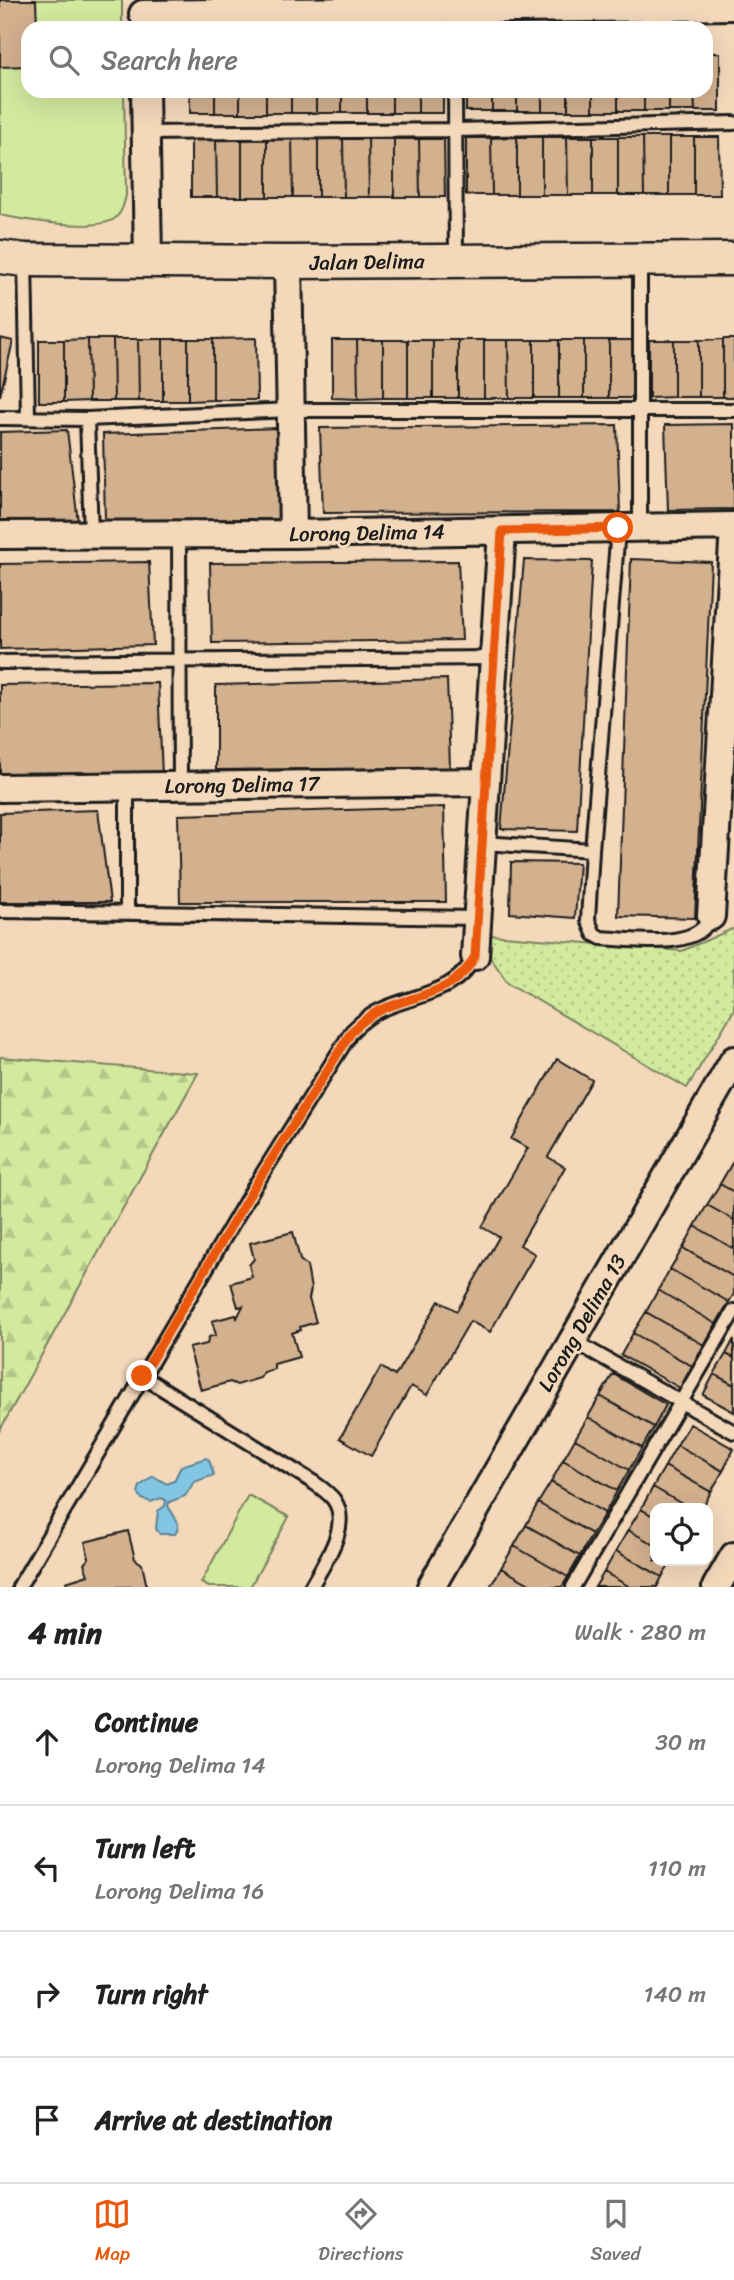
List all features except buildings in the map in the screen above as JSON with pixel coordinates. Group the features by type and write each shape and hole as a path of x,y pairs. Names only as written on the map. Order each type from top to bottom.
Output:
{"street":[{"path":"143,14 454,19 545,4 734,6"},
{"path":"145,98 148,260"},
{"name":"Jalan Delima","path":"12,258 288,262 734,259"},
{"path":"288,262 293,534"},
{"path":"711,916 734,526"},
{"name":"Lorong Delima 14","path":"0,535 293,534 734,526"},
{"path":"475,956 502,531"},
{"name":"Lorong Delima 17","path":"0,788 485,782"},
{"name":"Lorong Delima 13","path":"431,1587 734,1060"},
{"path":"716,1587 734,1556"}],"lane":[{"path":"455,98 456,261"},
{"path":"145,133 456,130 734,123"},
{"path":"12,258 28,418"},
{"path":"640,259 639,411 629,528 592,850 589,920 594,934 601,938 677,941 703,930 711,916"},
{"path":"0,418 87,419 292,410 734,410"},
{"path":"87,419 91,534"},
{"path":"178,534 180,787"},
{"path":"0,662 493,658"},
{"path":"127,786 127,913"},
{"path":"482,843 592,850"},
{"path":"0,911 477,918"},
{"path":"19,1587 256,1184 352,1031 365,1018 383,1009 449,985 469,968 475,956"},
{"path":"573,1587 734,1311"},
{"path":"572,1340 734,1432"},
{"path":"142,1376 313,1482 334,1499 340,1512 339,1529 311,1587"}],"green space":[{"path":"0,0 122,0 122,21 21,21 21,98 124,98 126,195 121,211 114,219 91,225 41,222 0,215"},
{"path":"732,929 734,1010 687,1088 508,983 490,957 491,935 682,951"},
{"path":"0,1057 198,1073 0,1430"},
{"path":"248,1495 289,1517 250,1587 209,1587 201,1583"}],"water":[{"path":"206,1458 214,1475 194,1482 185,1496 169,1502 168,1506 178,1524 177,1531 175,1534 160,1534 156,1529 158,1511 165,1506 166,1500 161,1498 151,1502 142,1499 138,1493 140,1486 153,1476 167,1484 174,1481 181,1466"}],"route":[{"path":"142,1376 256,1184 352,1031 365,1018 383,1009 449,985 461,977 475,956 502,531 618,528"}]}
